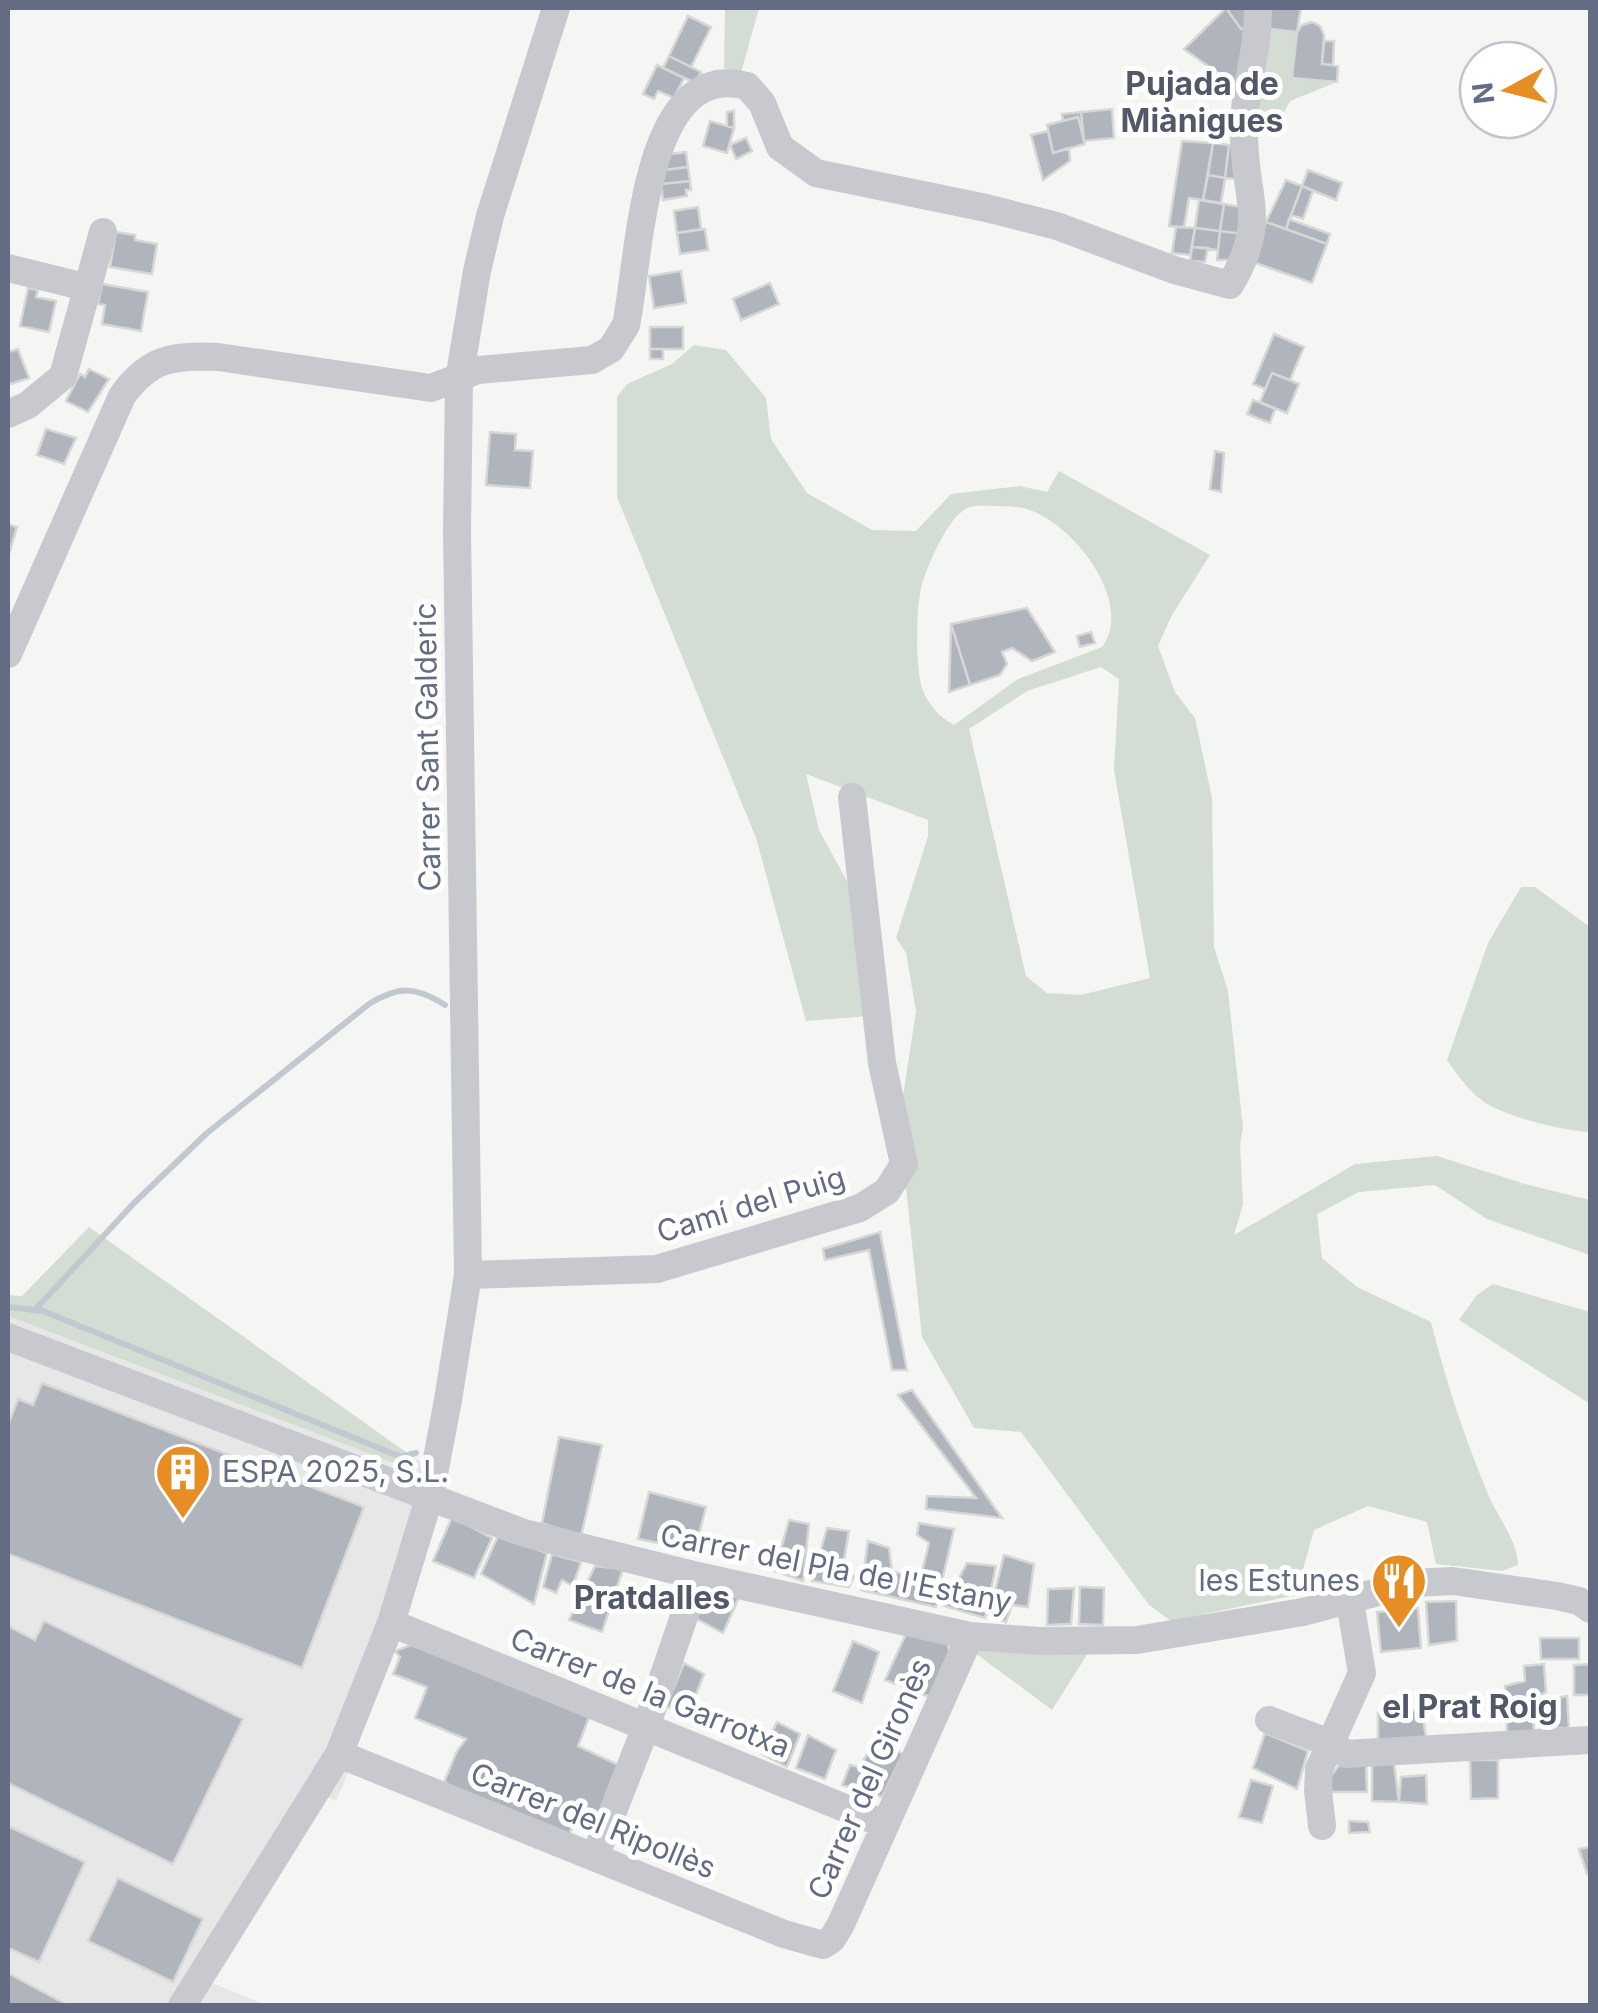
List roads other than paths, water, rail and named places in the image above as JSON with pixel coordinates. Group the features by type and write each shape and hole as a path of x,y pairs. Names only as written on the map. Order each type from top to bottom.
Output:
{"street":[{"name":"Carrer Sant Galderic","path":"182,2006 339,1754 391,1623 430,1495 460,1336 468,1274 457,531 468,375 476,271 556,8"},
{"path":"8,654 122,396 148,368 172,358 205,356 431,388 468,375 602,357 620,339 630,304 653,171 666,129 690,95 720,82 747,86 762,103 780,147 816,173 1057,226 1156,263 1230,285 1245,260 1254,220 1244,134 1258,8"},
{"path":"8,414 28,405 64,376 103,232"},
{"path":"8,268 89,288"},
{"name":"Camí del Puig","path":"468,1274 657,1269 860,1208 887,1191 904,1164 882,1062 852,797"},
{"name":"Carrer del Pla de l'Estany","path":"8,1337 524,1532 698,1576 970,1636 1039,1641 1138,1640 1350,1602 1412,1583 1453,1581 1557,1596 1578,1601 1590,1609"},
{"path":"595,1857 646,1727 698,1576"},
{"path":"1322,1826 1320,1769 1362,1673 1350,1602"},
{"name":"Carrer de la Garrotxa","path":"391,1623 884,1824"},
{"name":"Carrer del Gironès","path":"823,1944 832,1939 840,1924 970,1636"},
{"path":"1269,1720 1346,1754 1590,1740"},
{"name":"Carrer del Ripollès","path":"339,1754 784,1934 823,1944"}],"waterway":[{"path":"35,1310 134,1203 207,1133 369,1004 407,991 425,994 445,1005"},
{"path":"8,1307 43,1311 401,1457 416,1453"}],"place":[{"name":"ESPA 2025, S.L.","path":"183,1521"},
{"name":"les Estunes","path":"1399,1630"}],"district":[{"name":"Pujada de Miànigues","path":"1202,102"},
{"name":"Pratdalles","path":"652,1598"},
{"name":"el Prat Roig","path":"1470,1707"}]}
